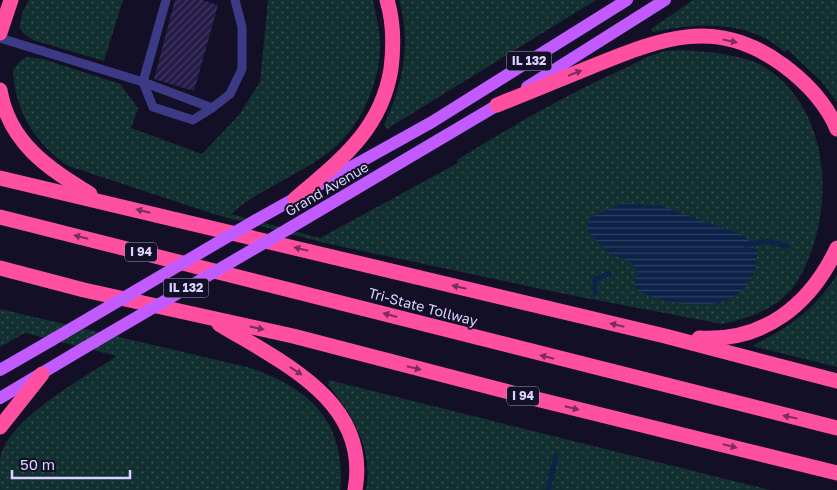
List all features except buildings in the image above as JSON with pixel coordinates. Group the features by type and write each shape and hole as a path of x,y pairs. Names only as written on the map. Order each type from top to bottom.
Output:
{"highway":[{"path":"0,33 11,0"},
{"path":"295,199 352,149 378,111 390,74 393,49 393,26 387,0"},
{"path":"497,105 656,41 684,36 700,36 738,42 774,58 816,95 837,129"},
{"path":"0,90 12,123 34,154 50,170 100,200"},
{"path":"0,178 100,200 665,336 837,381"},
{"name":"Tri-State Tollway","path":"0,217 282,287 534,354 837,428"},
{"path":"665,336 716,339 764,328 788,312 814,287 837,248"},
{"name":"I 94","path":"0,268 293,336 524,396 837,473"},
{"path":"209,318 299,372 320,388 339,414 352,443 356,464 355,490"},
{"path":"0,427 42,374"}],"main road":[{"name":"Grand Avenue","path":"0,370 256,220 432,122 627,0"},
{"name":"Grand Avenue","path":"0,398 497,105 592,48 665,0"}],"lane":[{"path":"166,0 143,82 153,107 193,120 230,94 242,69 242,28 235,0"},
{"path":"0,38 143,82 212,108"}],"green space":[{"path":"29,0 123,0 104,61 33,40 24,34 19,27 23,11"},
{"path":"268,0 373,0 380,37 379,62 367,103 344,139 309,166 255,196 231,214 320,238 458,163 457,160 497,136 602,79 660,52 671,50 698,51 740,58 761,65 786,85 804,110 816,139 822,170 822,202 817,234 807,263 792,289 777,303 749,317 722,324 565,294 325,243 217,215 68,166 56,157 37,137 23,113 18,99 13,70 21,60 27,57 43,59 120,84 138,108 131,128 202,154 239,115 260,82"},
{"path":"399,0 596,0 387,129 384,125 396,95 405,48 403,16"},
{"path":"693,0 837,0 837,102 821,81 788,50 784,52 770,41 755,34 721,26 686,27 653,32 651,29"},
{"path":"837,275 837,367 752,346 800,317 819,299"},
{"path":"0,309 247,367 279,380 307,398 328,423 335,438 339,455 341,472 340,490 0,490 0,459 6,444 17,429 49,400 117,356 25,333 0,347"},
{"path":"329,380 770,490 366,490 368,475 364,447 353,420 328,385"}],"water":[{"path":"623,203 661,206 743,235 757,250 754,272 745,287 731,298 714,303 695,304 656,298 638,291 635,285 638,272 630,261 610,254 587,231 589,218"}],"waterway":[{"path":"746,245 767,241 787,246"},
{"path":"595,293 595,279 609,274"},
{"path":"548,490 556,456"}]}
